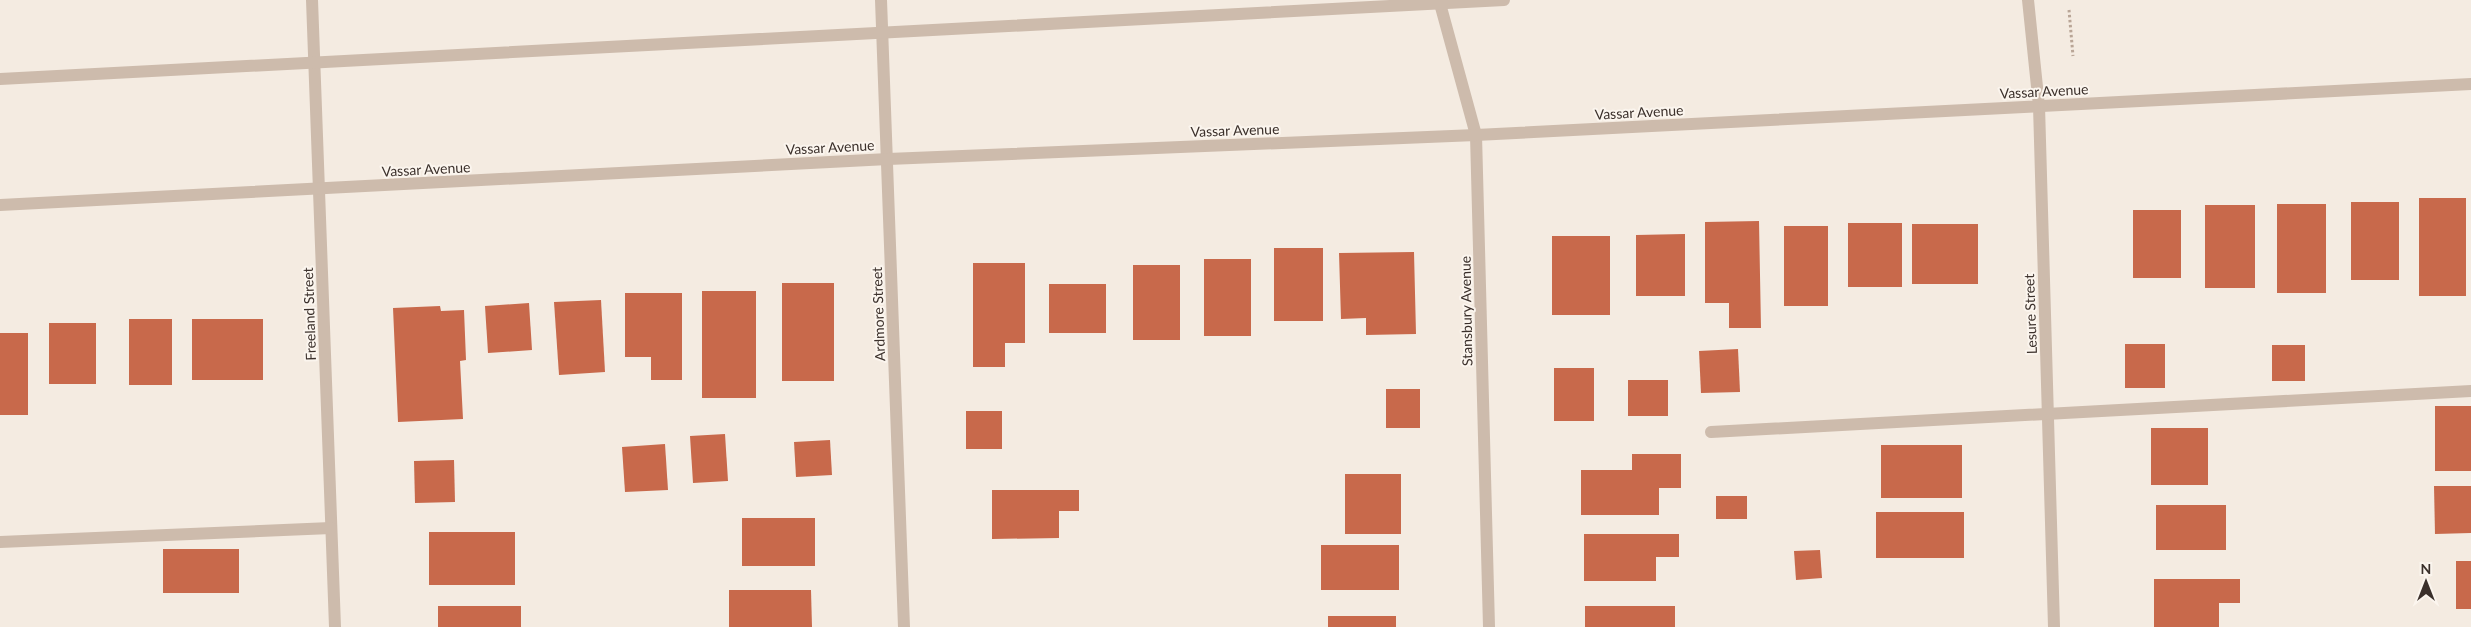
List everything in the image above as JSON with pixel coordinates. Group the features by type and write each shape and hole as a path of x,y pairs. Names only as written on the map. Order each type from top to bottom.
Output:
{"street":[{"name":"Freeland Street","path":"312,0 335,627"},
{"name":"Ardmore Street","path":"881,0 904,627"},
{"path":"0,79 1504,0"},
{"name":"Lesure Street","path":"2028,0 2040,106 2054,627"},
{"name":"Stansbury Avenue","path":"1439,2 1476,135 1489,627"},
{"name":"Vassar Avenue","path":"0,205 888,159 1476,135 2471,84"},
{"path":"1711,432 2471,391"},
{"path":"0,542 332,528"}],"path":[{"path":"2068,10 2073,56"}],"building":[{"path":"2419,198 2466,198 2466,296 2419,296"},
{"path":"2351,202 2399,202 2399,280 2351,280"},
{"path":"2277,204 2326,204 2326,293 2277,293"},
{"path":"2205,205 2255,205 2255,288 2205,288"},
{"path":"2133,210 2181,210 2181,278 2133,278"},
{"path":"1759,221 1761,328 1729,328 1729,303 1705,303 1705,222"},
{"path":"1848,223 1902,223 1902,287 1848,287"},
{"path":"1912,224 1978,224 1978,284 1912,284"},
{"path":"1784,226 1828,226 1828,306 1784,306"},
{"path":"1685,234 1685,296 1636,296 1636,235"},
{"path":"1552,236 1610,236 1610,315 1552,315"},
{"path":"1274,248 1323,248 1323,321 1274,321"},
{"path":"1414,252 1416,334 1366,335 1366,318 1341,319 1339,253"},
{"path":"1204,259 1251,259 1251,336 1204,336"},
{"path":"973,263 1025,263 1025,343 1005,343 1005,367 973,367"},
{"path":"1133,265 1180,265 1180,340 1133,340"},
{"path":"782,283 834,283 834,381 782,381"},
{"path":"1049,284 1106,284 1106,333 1049,333"},
{"path":"702,291 756,291 756,398 702,398"},
{"path":"625,293 682,293 682,380 651,380 651,357 625,357"},
{"path":"601,300 605,372 559,375 554,302"},
{"path":"529,303 532,350 488,353 485,306"},
{"path":"440,306 441,311 464,310 466,360 460,361 463,419 398,422 393,308"},
{"path":"129,319 172,319 172,385 129,385"},
{"path":"192,319 263,319 263,380 192,380"},
{"path":"49,323 96,323 96,384 49,384"},
{"path":"0,333 28,333 28,415 0,415"},
{"path":"2125,344 2165,344 2165,388 2125,388"},
{"path":"2272,345 2305,345 2305,381 2272,381"},
{"path":"1738,349 1740,392 1701,393 1699,351"},
{"path":"1554,368 1594,368 1594,421 1554,421"},
{"path":"1628,380 1668,380 1668,416 1628,416"},
{"path":"1386,389 1420,389 1420,428 1386,428"},
{"path":"2435,406 2471,406 2471,471 2435,471"},
{"path":"966,411 1002,411 1002,449 966,449"},
{"path":"2151,428 2208,428 2208,485 2151,485"},
{"path":"725,434 728,481 693,483 690,436"},
{"path":"830,440 832,475 796,477 794,442"},
{"path":"665,444 668,490 625,492 622,447"},
{"path":"1881,445 1962,445 1962,498 1881,498"},
{"path":"1632,454 1681,454 1681,488 1659,488 1659,515 1581,515 1581,470 1632,470"},
{"path":"454,460 455,502 415,503 414,461"},
{"path":"1345,474 1401,474 1401,534 1345,534"},
{"path":"2434,486 2471,486 2471,533 2435,534"},
{"path":"992,490 1079,490 1079,511 1059,511 1059,538 992,539"},
{"path":"1716,496 1747,496 1747,519 1716,519"},
{"path":"2156,505 2226,505 2226,550 2156,550"},
{"path":"1876,512 1964,512 1964,558 1876,558"},
{"path":"742,518 815,518 815,566 742,566"},
{"path":"429,532 515,532 515,585 429,585"},
{"path":"1584,534 1679,534 1679,557 1656,557 1656,581 1584,581"},
{"path":"1321,545 1399,545 1399,590 1321,590"},
{"path":"163,549 239,549 239,593 163,593"},
{"path":"1820,550 1822,578 1796,580 1794,551"},
{"path":"2456,561 2471,561 2471,609 2456,609"},
{"path":"2154,579 2240,579 2240,603 2219,603 2219,627 2154,627"},
{"path":"729,590 811,590 812,627 729,627"},
{"path":"438,606 521,606 521,627 438,627"},
{"path":"1585,606 1675,606 1675,627 1585,627"},
{"path":"1328,616 1396,616 1396,627 1328,627"}]}
